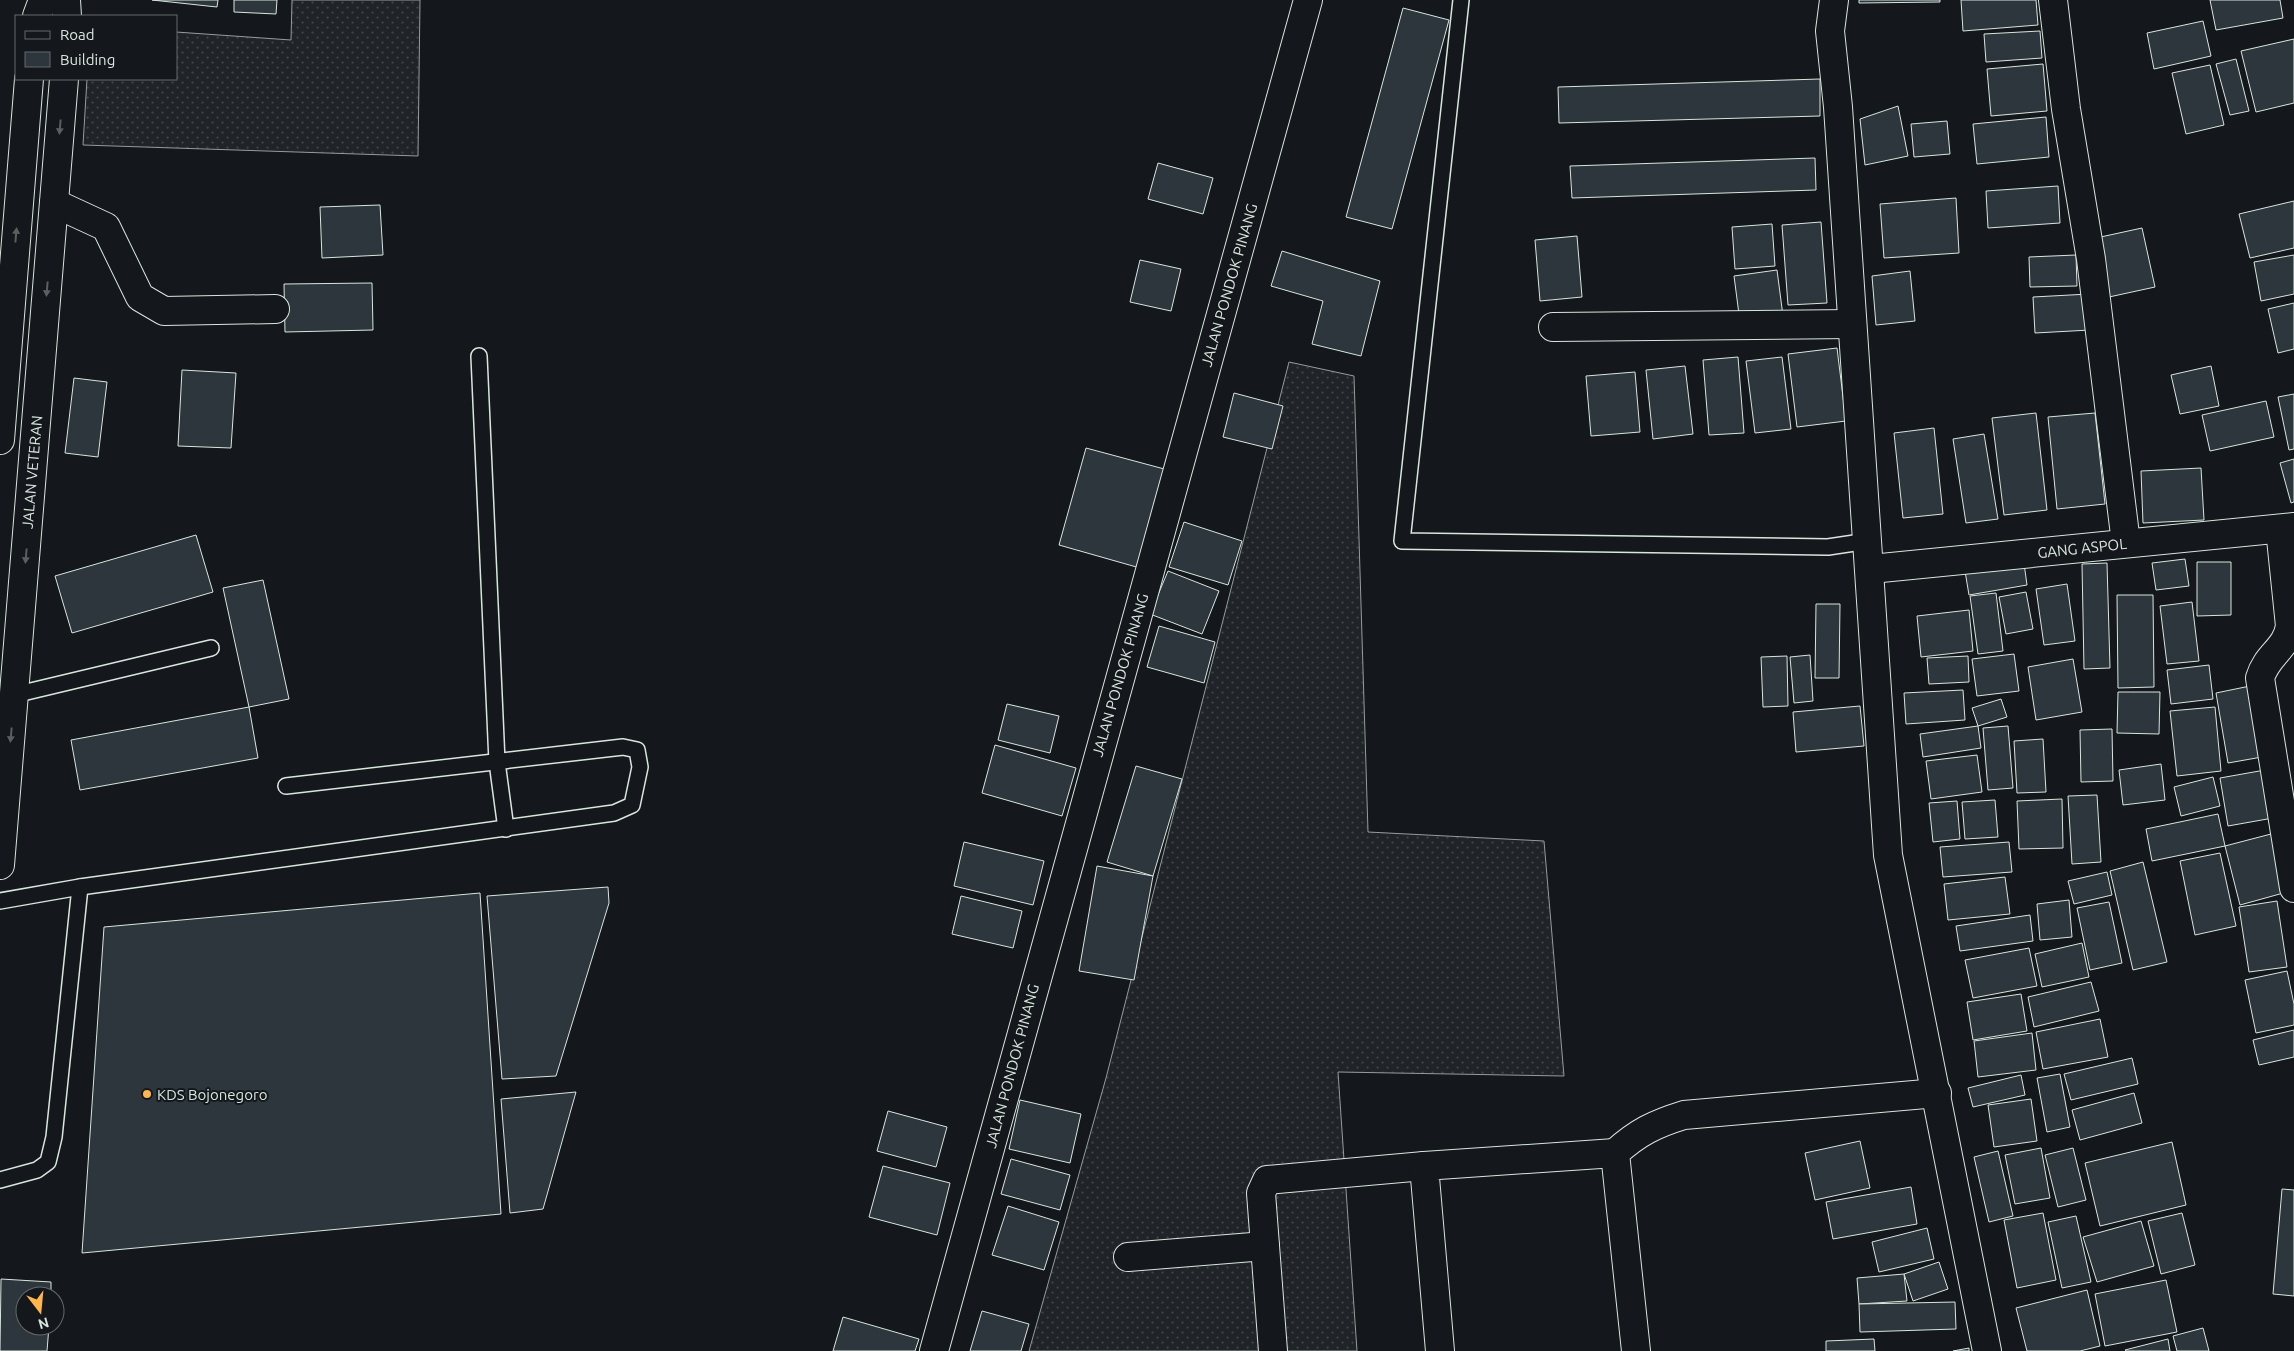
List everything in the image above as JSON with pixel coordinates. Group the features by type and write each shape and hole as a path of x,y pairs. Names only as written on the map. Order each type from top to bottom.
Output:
{"street":[{"path":"37,15 43,0"},
{"path":"66,0 66,15"},
{"name":"JALAN PONDOK PINANG","path":"934,1351 1308,0"},
{"path":"1834,0 1830,32 1838,107 1871,570 1888,855 1987,1351"},
{"path":"2053,0 2066,109 2091,259 2126,543"},
{"path":"0,440 29,80"},
{"name":"JALAN VETERAN","path":"0,865 64,80"},
{"path":"54,203 106,227 140,297 164,311 275,309"},
{"path":"1553,327 1852,324"},
{"path":"2287,528 2289,636 2283,646 2264,665 2260,678 2294,888"},
{"name":"GANG ASPOL","path":"1871,570 2287,528"},
{"path":"1273,1351 1261,1193 1267,1180 1424,1166 1615,1153 1631,1138 1653,1125 1684,1115 1937,1093"},
{"path":"1615,1153 1636,1351"},
{"path":"1424,1166 1440,1351"},
{"path":"1128,1257 1265,1246"}],"lane":[{"path":"1461,0 1402,541 1828,547 1868,541"},
{"path":"479,356 497,762 506,828"},
{"path":"14,695 211,648"},
{"path":"0,901 80,887 614,813 632,804 640,767 637,750 623,747 286,786"},
{"path":"0,1180 37,1170 48,1162 54,1137 80,887"}],"shaded area":[{"path":"292,0 420,0 418,156 83,145 87,80 178,80 178,32 291,40"},
{"path":"1289,362 1354,376 1368,832 1544,841 1564,1076 1338,1072 1357,1351 1029,1351 1106,1078"}],"building":[{"path":"152,0 218,0 217,7"},
{"path":"234,0 277,0 276,14 234,12"},
{"path":"1859,0 1940,0 1940,2 1859,3"},
{"path":"1961,0 2036,0 2038,25 1963,31"},
{"path":"2210,0 2280,0 2283,18 2216,30"},
{"path":"1403,8 1449,20 1392,229 1346,217"},
{"path":"2203,21 2211,56 2154,69 2147,33"},
{"path":"2040,31 2042,58 1986,62 1984,34"},
{"path":"2294,39 2294,103 2256,112 2241,51"},
{"path":"2236,59 2249,111 2230,115 2216,64"},
{"path":"2043,64 2047,111 1991,116 1987,69"},
{"path":"2210,65 2224,125 2186,134 2172,73"},
{"path":"1820,79 1820,116 1559,123 1558,87"},
{"path":"1898,106 1908,156 1865,165 1860,119"},
{"path":"2046,117 2049,157 1977,164 1973,124"},
{"path":"1947,121 1950,154 1914,157 1911,124"},
{"path":"1815,158 1816,190 1572,198 1570,166"},
{"path":"1158,163 1213,178 1203,214 1148,199"},
{"path":"2058,186 2060,223 1988,228 1986,191"},
{"path":"1956,198 1959,253 1884,258 1880,204"},
{"path":"2294,201 2294,248 2250,258 2239,214"},
{"path":"380,205 383,255 322,258 320,207"},
{"path":"1821,222 1827,303 1788,305 1782,225"},
{"path":"1772,224 1775,266 1735,269 1732,227"},
{"path":"2142,228 2155,287 2109,297 2096,238"},
{"path":"1577,236 1582,297 1540,301 1535,240"},
{"path":"1282,251 1380,281 1361,356 1312,344 1323,301 1271,286"},
{"path":"2076,255 2077,286 2030,287 2029,257"},
{"path":"2294,255 2294,294 2261,301 2254,262"},
{"path":"1140,260 1181,269 1171,311 1130,302"},
{"path":"1777,270 1783,316 1740,322 1734,276"},
{"path":"1910,271 1915,321 1876,325 1872,276"},
{"path":"372,283 373,330 285,332 284,284"},
{"path":"2089,294 2090,330 2035,333 2033,297"},
{"path":"2294,303 2294,349 2278,353 2268,309"},
{"path":"1837,348 1846,421 1797,427 1788,354"},
{"path":"1738,357 1744,433 1709,435 1703,360"},
{"path":"1782,357 1791,429 1755,433 1746,361"},
{"path":"1685,366 1693,434 1653,439 1646,370"},
{"path":"2211,366 2219,406 2180,414 2171,375"},
{"path":"182,370 236,373 231,448 178,446"},
{"path":"1635,372 1640,432 1591,436 1586,376"},
{"path":"74,378 107,382 98,457 65,453"},
{"path":"1234,393 1283,406 1272,449 1223,437"},
{"path":"2294,394 2294,449 2289,450 2278,397"},
{"path":"2266,401 2274,437 2210,451 2202,415"},
{"path":"2036,413 2047,510 2004,515 1992,418"},
{"path":"2095,413 2105,504 2057,509 2048,417"},
{"path":"1934,428 1943,514 1903,518 1894,433"},
{"path":"1984,434 1998,519 1966,523 1953,439"},
{"path":"1086,448 1168,470 1140,568 1059,545"},
{"path":"2294,459 2294,502 2291,503 2280,463"},
{"path":"2201,468 2204,520 2143,523 2141,471"},
{"path":"1184,522 1242,541 1228,585 1169,567"},
{"path":"196,535 213,592 72,633 55,576"},
{"path":"2023,556 2027,585 1969,595 1964,565"},
{"path":"2185,559 2189,586 2156,590 2152,563"},
{"path":"2197,562 2231,562 2231,615 2197,616"},
{"path":"2107,563 2110,668 2084,669 2082,564"},
{"path":"1168,571 1219,591 1202,634 1150,614"},
{"path":"263,580 289,699 249,707 223,588"},
{"path":"2067,584 2075,641 2044,645 2036,589"},
{"path":"2026,592 2033,629 2006,634 1999,597"},
{"path":"1996,593 2003,651 1978,654 1970,596"},
{"path":"2117,595 2153,595 2154,687 2118,688"},
{"path":"2192,602 2199,661 2167,664 2160,606"},
{"path":"1816,604 1840,604 1839,678 1815,678"},
{"path":"1969,610 1973,651 1921,657 1917,616"},
{"path":"1159,626 1215,642 1204,683 1147,667"},
{"path":"2014,654 2019,691 1977,696 1972,659"},
{"path":"1810,655 1813,701 1794,703 1790,657"},
{"path":"1787,656 1788,706 1763,707 1761,657"},
{"path":"1968,656 1969,682 1929,684 1927,658"},
{"path":"2073,659 2082,712 2036,720 2028,667"},
{"path":"2209,665 2213,699 2171,704 2167,670"},
{"path":"2250,686 2262,757 2228,763 2216,693"},
{"path":"1963,690 1965,720 1906,724 1904,693"},
{"path":"2118,692 2160,692 2159,734 2117,733"},
{"path":"2001,699 2007,717 1978,726 1972,708"},
{"path":"1007,704 1059,716 1050,753 998,740"},
{"path":"1860,706 1864,746 1796,752 1793,712"},
{"path":"249,707 258,758 80,790 71,740"},
{"path":"2215,707 2221,771 2177,776 2170,711"},
{"path":"1978,726 1981,748 1923,757 1920,734"},
{"path":"2008,726 2013,788 1988,790 1983,728"},
{"path":"2112,729 2113,781 2081,782 2080,730"},
{"path":"2043,739 2046,792 2017,793 2014,741"},
{"path":"995,745 1076,768 1062,816 982,793"},
{"path":"1977,755 1982,792 1931,799 1926,761"},
{"path":"2161,764 2165,800 2123,805 2119,770"},
{"path":"1136,766 1182,779 1153,876 1107,862"},
{"path":"2265,770 2273,818 2228,826 2220,778"},
{"path":"2213,777 2220,806 2181,816 2174,787"},
{"path":"2097,795 2101,862 2072,864 2068,796"},
{"path":"2062,799 2063,848 2019,849 2017,801"},
{"path":"1995,800 1998,837 1965,839 1962,802"},
{"path":"1957,801 1960,839 1933,842 1929,803"},
{"path":"2218,814 2225,846 2152,861 2146,829"},
{"path":"2271,834 2287,892 2240,905 2225,846"},
{"path":"964,842 1044,861 1033,905 954,886"},
{"path":"2009,842 2012,872 1943,877 1940,847"},
{"path":"2220,853 2236,926 2195,935 2180,861"},
{"path":"2143,862 2167,962 2133,970 2110,871"},
{"path":"1097,866 1153,876 1134,980 1079,971"},
{"path":"2107,872 2112,895 2074,904 2068,881"},
{"path":"2005,877 2010,914 1948,920 1944,884"},
{"path":"608,887 609,903 556,1076 502,1079 487,896"},
{"path":"480,893 501,1214 82,1253 104,927"},
{"path":"961,896 1022,911 1013,948 952,934"},
{"path":"2069,900 2072,937 2040,940 2037,904"},
{"path":"2277,901 2287,967 2249,972 2239,907"},
{"path":"2109,902 2122,963 2090,970 2077,908"},
{"path":"2030,915 2033,941 1960,951 1956,926"},
{"path":"2082,943 2089,977 2042,987 2035,954"},
{"path":"2029,948 2037,986 1973,998 1965,960"},
{"path":"2287,971 2294,1004 2294,1025 2256,1033 2245,980"},
{"path":"2091,982 2099,1011 2034,1027 2028,997"},
{"path":"2021,994 2027,1031 1973,1040 1967,1002"},
{"path":"2100,1019 2108,1057 2043,1069 2036,1032"},
{"path":"2294,1030 2294,1057 2259,1065 2253,1040"},
{"path":"2032,1033 2036,1070 1978,1077 1974,1041"},
{"path":"2132,1058 2138,1084 2071,1100 2064,1074"},
{"path":"2060,1074 2070,1127 2047,1132 2037,1078"},
{"path":"2021,1075 2025,1095 1973,1107 1968,1088"},
{"path":"576,1092 543,1209 510,1213 501,1099"},
{"path":"2134,1093 2142,1123 2080,1140 2072,1110"},
{"path":"2031,1099 2037,1141 1994,1147 1988,1105"},
{"path":"1020,1100 1081,1114 1070,1163 1009,1149"},
{"path":"888,1111 947,1127 936,1167 877,1151"},
{"path":"1860,1141 1870,1188 1815,1200 1805,1153"},
{"path":"2172,1142 2186,1205 2100,1226 2085,1163"},
{"path":"2041,1148 2050,1198 2015,1204 2005,1155"},
{"path":"2073,1148 2086,1200 2058,1207 2045,1155"},
{"path":"1998,1151 2013,1216 1989,1222 1974,1157"},
{"path":"1011,1159 1070,1175 1060,1210 1001,1194"},
{"path":"883,1166 950,1183 937,1235 869,1217"},
{"path":"1911,1187 1917,1224 1833,1239 1826,1202"},
{"path":"2282,1189 2294,1190 2294,1296 2273,1294"},
{"path":"1008,1206 1059,1222 1044,1270 992,1255"},
{"path":"2043,1213 2056,1280 2017,1288 2004,1220"},
{"path":"2182,1213 2195,1265 2161,1274 2148,1221"},
{"path":"2076,1216 2091,1282 2062,1288 2048,1222"},
{"path":"2141,1221 2154,1266 2097,1282 2083,1237"},
{"path":"1927,1228 1934,1259 1879,1272 1872,1242"},
{"path":"1939,1262 1948,1289 1913,1301 1904,1274"},
{"path":"1904,1274 1907,1301 1859,1304 1857,1278"},
{"path":"1,1279 51,1282 51,1286 15,1286 15,1336 48,1336 47,1351 0,1351"},
{"path":"2166,1280 2177,1332 2105,1346 2095,1294"},
{"path":"2087,1290 2100,1346 2080,1351 2027,1351 2016,1308"},
{"path":"1955,1302 1956,1329 1860,1332 1859,1304"},
{"path":"982,1311 1029,1324 1021,1351 970,1351"},
{"path":"843,1317 919,1339 915,1351 833,1351"},
{"path":"2203,1328 2209,1351 2177,1351 2173,1336"},
{"path":"1874,1339 1875,1351 1826,1351 1826,1341"},
{"path":"2168,1339 2170,1351 2125,1350"},
{"path":"1969,1348 1969,1351 1953,1351"}],"place":[{"name":"KDS Bojonegoro","path":"147,1094"}]}
